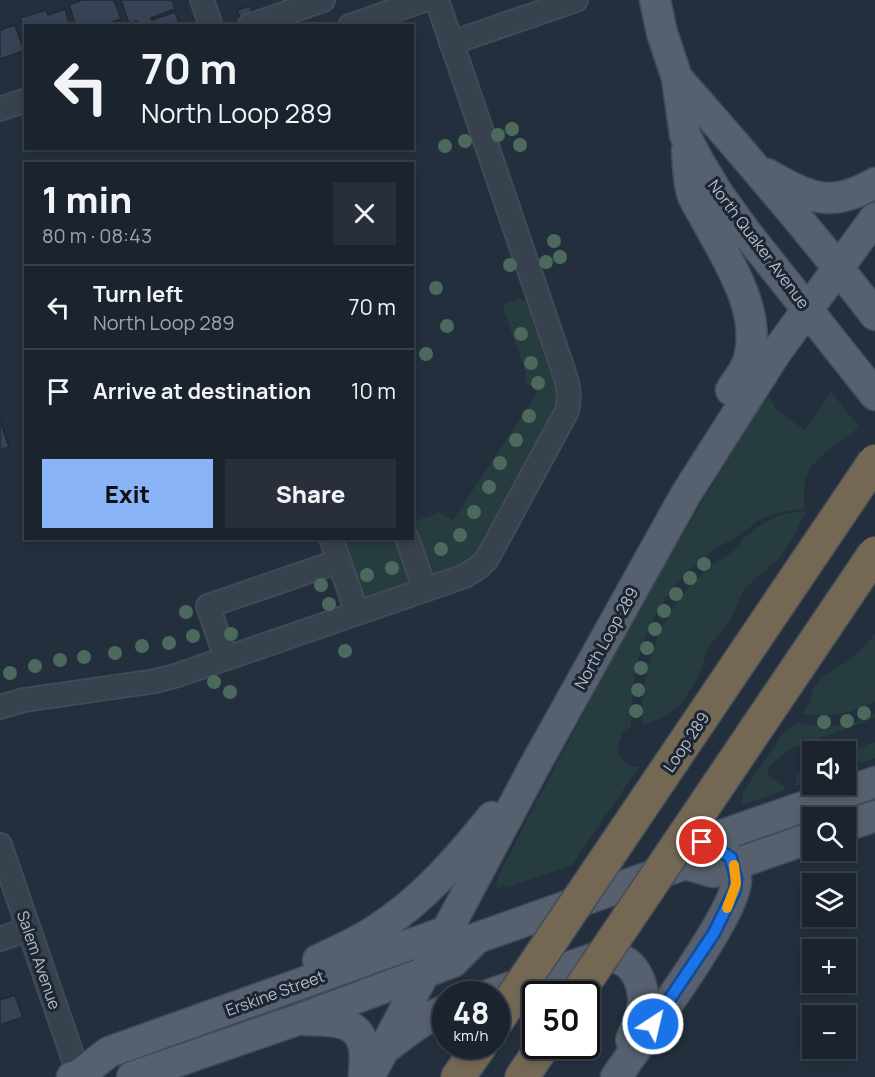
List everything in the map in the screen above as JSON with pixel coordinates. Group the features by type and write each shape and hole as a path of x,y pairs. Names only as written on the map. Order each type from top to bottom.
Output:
{"highway":[{"name":"Loop 289","path":"510,1001 875,461"},
{"path":"587,981 875,553"},
{"path":"458,1077 471,1059"},
{"path":"522,1077 534,1059"}],"main road":[{"name":"North Quaker Avenue","path":"655,0 662,33 677,78 685,135 719,195 745,231 875,395"},
{"name":"North Quaker Avenue","path":"677,78 756,168 875,315"},
{"path":"685,135 692,194 744,294 752,333 747,365 698,444 686,494"},
{"path":"756,168 796,190 821,198 840,198 875,183"},
{"name":"North Loop 289","path":"369,1077 534,766 686,494 777,351 875,218"},
{"path":"206,1017 358,940 395,916 418,898 450,867 534,766"},
{"name":"Erskine Street","path":"132,1077 297,1020 453,962 477,938 875,782"},
{"path":"856,823 875,816"},
{"path":"693,853 713,872 802,841"},
{"path":"616,1076 666,1007 714,933 735,890 734,864"},
{"path":"445,932 477,938"},
{"name":"Erskine Street","path":"80,1076 109,1052 445,932"},
{"path":"510,987 596,958 621,959 633,968 642,988 643,1003 616,1076"},
{"path":"384,1049 432,1015"},
{"path":"297,1020 339,1021 354,1030 364,1046 364,1077"}],"street":[{"path":"202,0 210,24"},
{"path":"255,24 323,0"},
{"path":"356,24 424,0"},
{"path":"0,707 24,700 156,681 465,576 487,559 567,411 568,385 437,0"},
{"path":"452,43 576,0"},
{"path":"0,109 24,101"},
{"path":"332,540 357,613"},
{"path":"408,540 424,590"},
{"path":"226,658 208,606 339,561"},
{"name":"Salem Avenue","path":"0,845 80,1076"},
{"path":"0,939 29,929"}],"green space":[{"path":"519,299 528,302 556,379 558,393 556,406 479,552 467,564 430,577 414,528 414,521 439,512 453,520 538,392 525,382 525,370 503,308 505,304"},
{"path":"831,392 859,427 824,454 809,471 804,490 804,509 764,517 711,552 687,573 657,611 647,632 634,677 631,727 623,731 617,748 624,762 630,766 639,767 572,865 505,888 504,884 499,889 496,884 501,870 616,653 682,536 764,401 769,396 776,410 805,430"},
{"path":"806,511 792,540 779,559 743,591 730,621 709,646 697,680 681,704 666,716 642,724 646,679 651,658 667,618 679,600 710,567 741,546 740,541 756,528 778,516"},
{"path":"340,540 396,540 408,582 404,586 369,598 361,595"},
{"path":"875,633 875,701 856,710 840,714 822,716 802,714 810,702 813,689 822,677 851,659"},
{"path":"875,714 875,718 812,741 802,741 802,745 788,750 767,769 770,777 784,786 785,790 742,805 743,792 782,735 797,722 818,726 837,726"},
{"path":"875,742 875,758 856,765 856,749"},
{"path":"802,770 802,784 796,786 796,778"}],"building":[{"path":"82,0 114,0 121,19 107,24 75,24 69,5"},
{"path":"121,0 172,0 175,9 151,18 152,20 175,12 179,24 138,24 137,21 129,24"},
{"path":"250,6 252,12 240,17 237,10"},
{"path":"65,9 69,24 24,24 24,28 20,18 46,10 48,15"},
{"path":"15,25 24,51 0,59 0,30"},
{"path":"0,420 9,447 0,450"},
{"path":"15,995 23,1017 0,1025 0,1000"}],"slow traffic":[{"path":"727,908 736,884 734,865"}],"route":[{"path":"653,1024 714,933 735,890 736,878 731,858 717,848 702,842"}]}
